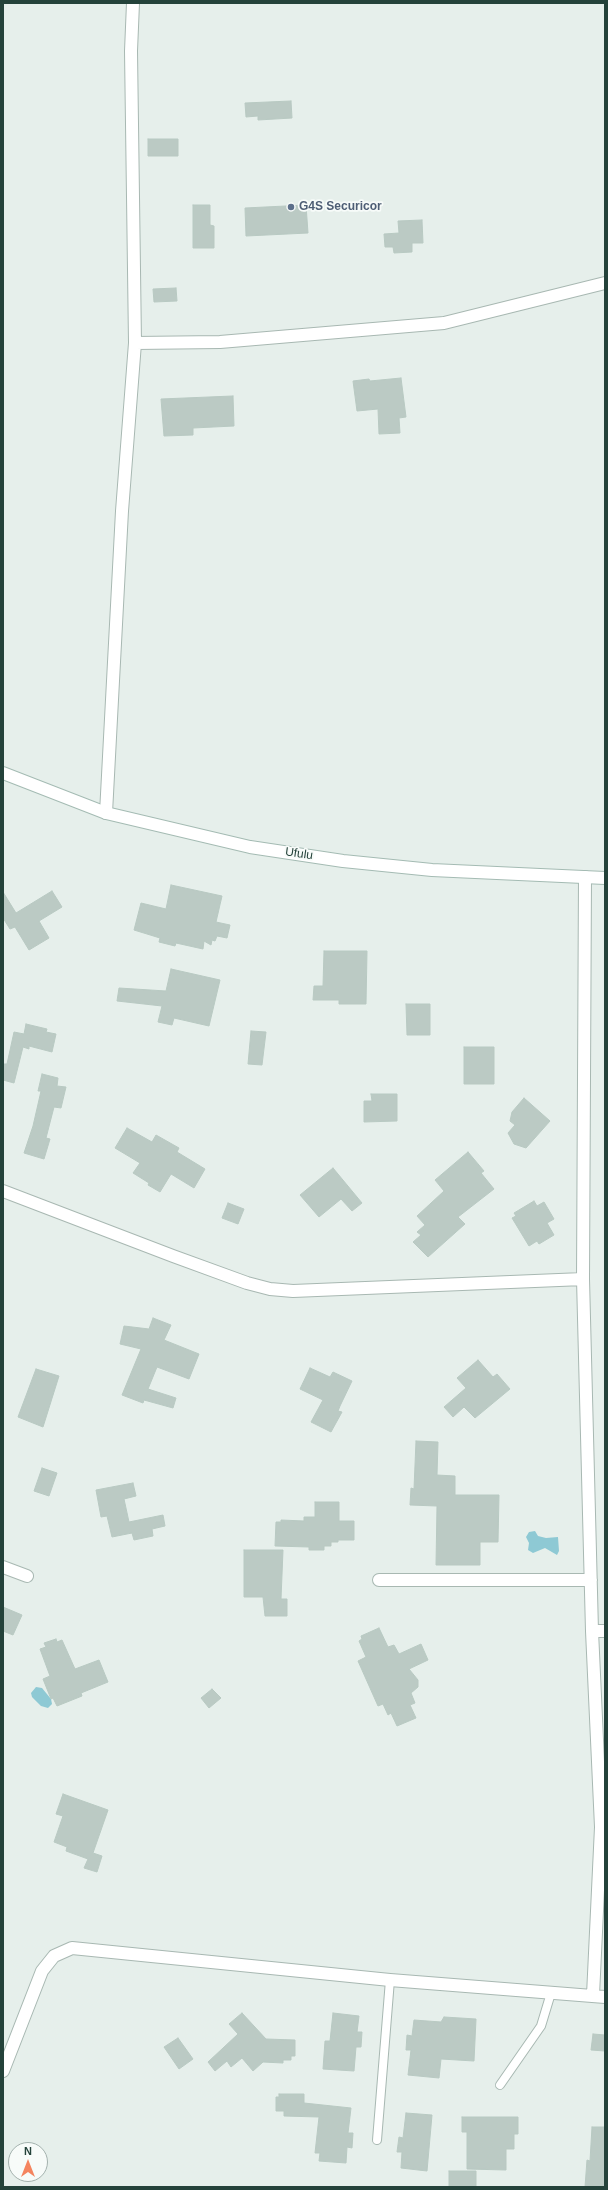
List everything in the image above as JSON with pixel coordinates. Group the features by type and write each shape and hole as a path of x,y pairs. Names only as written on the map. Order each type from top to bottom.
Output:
{"street":[{"path":"106,813 122,510 135,344 131,51 133,3"},
{"path":"135,344 220,342 444,324 605,283"},
{"name":"Ufulu","path":"3,773 106,813 250,847 343,861 432,870 605,878"},
{"path":"3,2071 42,1971 54,1956 72,1948 390,1980 599,1996 601,1827 592,1631 583,1279 585,878"},
{"path":"3,1191 173,1256 247,1283 270,1289 293,1291 583,1279"},
{"path":"3,1567 27,1576"},
{"path":"379,1580 591,1580"},
{"path":"592,1631 605,1631"}],"lane":[{"path":"377,2140 390,1980"},
{"path":"500,2085 542,2026 552,1993"}],"water":[{"path":"535,1531 538,1536 546,1538 558,1537 559,1551 557,1555 545,1548 533,1553 528,1550 529,1543 526,1537 529,1532"},
{"path":"36,1687 42,1688 51,1699 52,1704 48,1708 41,1706 32,1697 31,1693"}],"building":[{"path":"291,101 292,118 258,120 258,116 246,117 245,103"},
{"path":"148,139 178,139 178,156 148,156"},
{"path":"193,205 210,205 210,225 214,226 214,248 193,248"},
{"path":"306,205 308,233 246,236 245,208"},
{"path":"422,220 423,243 412,243 412,252 394,253 393,247 385,247 384,234 399,233 398,221"},
{"path":"176,288 177,301 154,302 153,289"},
{"path":"401,378 406,417 399,418 400,433 379,434 378,409 357,411 353,381"},
{"path":"233,396 234,426 193,428 193,435 164,436 161,399"},
{"path":"171,885 222,896 216,922 230,925 227,938 217,936 215,941 212,940 211,945 204,941 203,949 176,943 175,946 159,942 160,938 134,930 141,903 166,909"},
{"path":"52,891 62,907 39,921 49,938 29,950 15,927 10,929 3,918 3,892 16,913"},
{"path":"324,951 367,951 366,1004 339,1004 339,1000 313,1000 314,986 323,986"},
{"path":"171,969 220,980 209,1026 174,1018 172,1025 158,1022 162,1006 117,1001 119,988 166,991"},
{"path":"406,1004 430,1004 430,1035 407,1035"},
{"path":"26,1024 47,1029 46,1032 56,1034 52,1052 29,1046 29,1049 23,1047 14,1083 3,1080 3,1064 7,1064 14,1032 24,1034"},
{"path":"251,1031 266,1032 262,1065 248,1064"},
{"path":"464,1047 494,1047 494,1084 464,1084"},
{"path":"42,1074 58,1078 57,1086 66,1087 61,1108 54,1107 46,1138 50,1139 44,1159 24,1153 33,1126 41,1091 38,1091"},
{"path":"371,1094 397,1094 397,1121 364,1122 364,1101 372,1101"},
{"path":"524,1098 550,1121 526,1148 514,1144 508,1133 515,1125 510,1121 512,1112"},
{"path":"127,1128 152,1142 156,1135 179,1148 177,1152 205,1169 194,1188 171,1174 160,1192 133,1173 140,1163 115,1148"},
{"path":"468,1152 484,1171 481,1173 494,1189 458,1217 465,1224 428,1257 413,1242 421,1235 417,1232 425,1225 417,1216 444,1191 435,1180"},
{"path":"333,1168 362,1203 352,1211 341,1199 319,1217 300,1195"},
{"path":"534,1201 537,1206 544,1202 554,1219 547,1223 554,1235 539,1244 537,1241 529,1246 512,1218 516,1216 514,1213"},
{"path":"228,1203 244,1209 238,1224 222,1218"},
{"path":"153,1318 171,1325 164,1340 199,1354 189,1379 157,1367 148,1389 176,1398 173,1408 144,1400 143,1403 122,1395 141,1349 120,1344 124,1326 149,1329"},
{"path":"478,1360 493,1377 497,1374 510,1389 475,1418 464,1407 453,1417 444,1407 466,1388 457,1378"},
{"path":"310,1368 330,1377 333,1372 352,1381 338,1411 342,1412 331,1432 311,1422 323,1400 300,1389"},
{"path":"36,1369 59,1376 43,1427 18,1417"},
{"path":"416,1441 438,1442 437,1475 455,1476 455,1495 499,1495 498,1542 480,1542 480,1565 436,1565 437,1506 410,1505 411,1488 414,1489"},
{"path":"42,1468 57,1473 49,1496 34,1491"},
{"path":"133,1483 136,1496 124,1499 129,1522 163,1515 165,1526 152,1529 153,1536 134,1540 132,1533 112,1537 107,1516 101,1517 96,1490"},
{"path":"315,1502 339,1502 339,1521 354,1521 354,1540 338,1540 338,1542 331,1542 331,1546 324,1546 324,1550 309,1550 309,1547 275,1546 276,1522 281,1522 281,1520 304,1521 304,1517 315,1517"},
{"path":"244,1550 283,1550 281,1599 287,1599 287,1616 265,1616 263,1597 244,1597"},
{"path":"3,1607 22,1615 13,1635 3,1631"},
{"path":"379,1628 388,1647 394,1645 399,1654 421,1644 428,1660 409,1669 418,1680 418,1687 411,1693 415,1703 410,1705 416,1718 397,1726 391,1713 388,1715 383,1704 378,1706 358,1661 366,1657 359,1641 362,1639 361,1636"},
{"path":"56,1639 57,1642 62,1640 75,1669 99,1660 108,1682 81,1693 82,1696 57,1706 53,1698 51,1699 43,1679 50,1676 40,1649 46,1647 44,1643"},
{"path":"212,1689 221,1698 209,1708 201,1698"},
{"path":"63,1794 108,1810 93,1853 102,1856 97,1872 84,1868 88,1859 66,1851 67,1847 54,1842 63,1816 56,1814"},
{"path":"242,2013 266,2039 295,2040 295,2056 291,2056 291,2060 283,2060 283,2063 263,2062 253,2071 242,2058 231,2067 227,2061 215,2071 208,2062 238,2034 229,2024"},
{"path":"333,2013 359,2016 357,2032 362,2032 361,2047 356,2047 354,2071 323,2069 325,2041 330,2041"},
{"path":"444,2017 476,2019 474,2061 441,2059 439,2078 408,2075 411,2050 406,2050 407,2035 412,2036 414,2020 441,2022"},
{"path":"593,2034 605,2035 605,2051 591,2050"},
{"path":"178,2038 193,2059 179,2069 164,2047"},
{"path":"279,2094 304,2094 304,2103 351,2108 348,2133 353,2133 352,2148 347,2147 346,2163 319,2161 320,2153 315,2153 319,2117 284,2116 284,2111 276,2111 276,2097 279,2097"},
{"path":"406,2113 432,2115 427,2171 401,2168 402,2152 397,2152 399,2137 403,2138"},
{"path":"462,2117 518,2117 518,2134 514,2134 514,2149 506,2149 506,2170 467,2169 467,2132 462,2132"},
{"path":"592,2127 605,2127 605,2187 585,2187 587,2160 590,2161"},
{"path":"449,2171 476,2171 476,2187 449,2187"}],"place":[{"name":"G4S Securicor","path":"291,207"}]}
